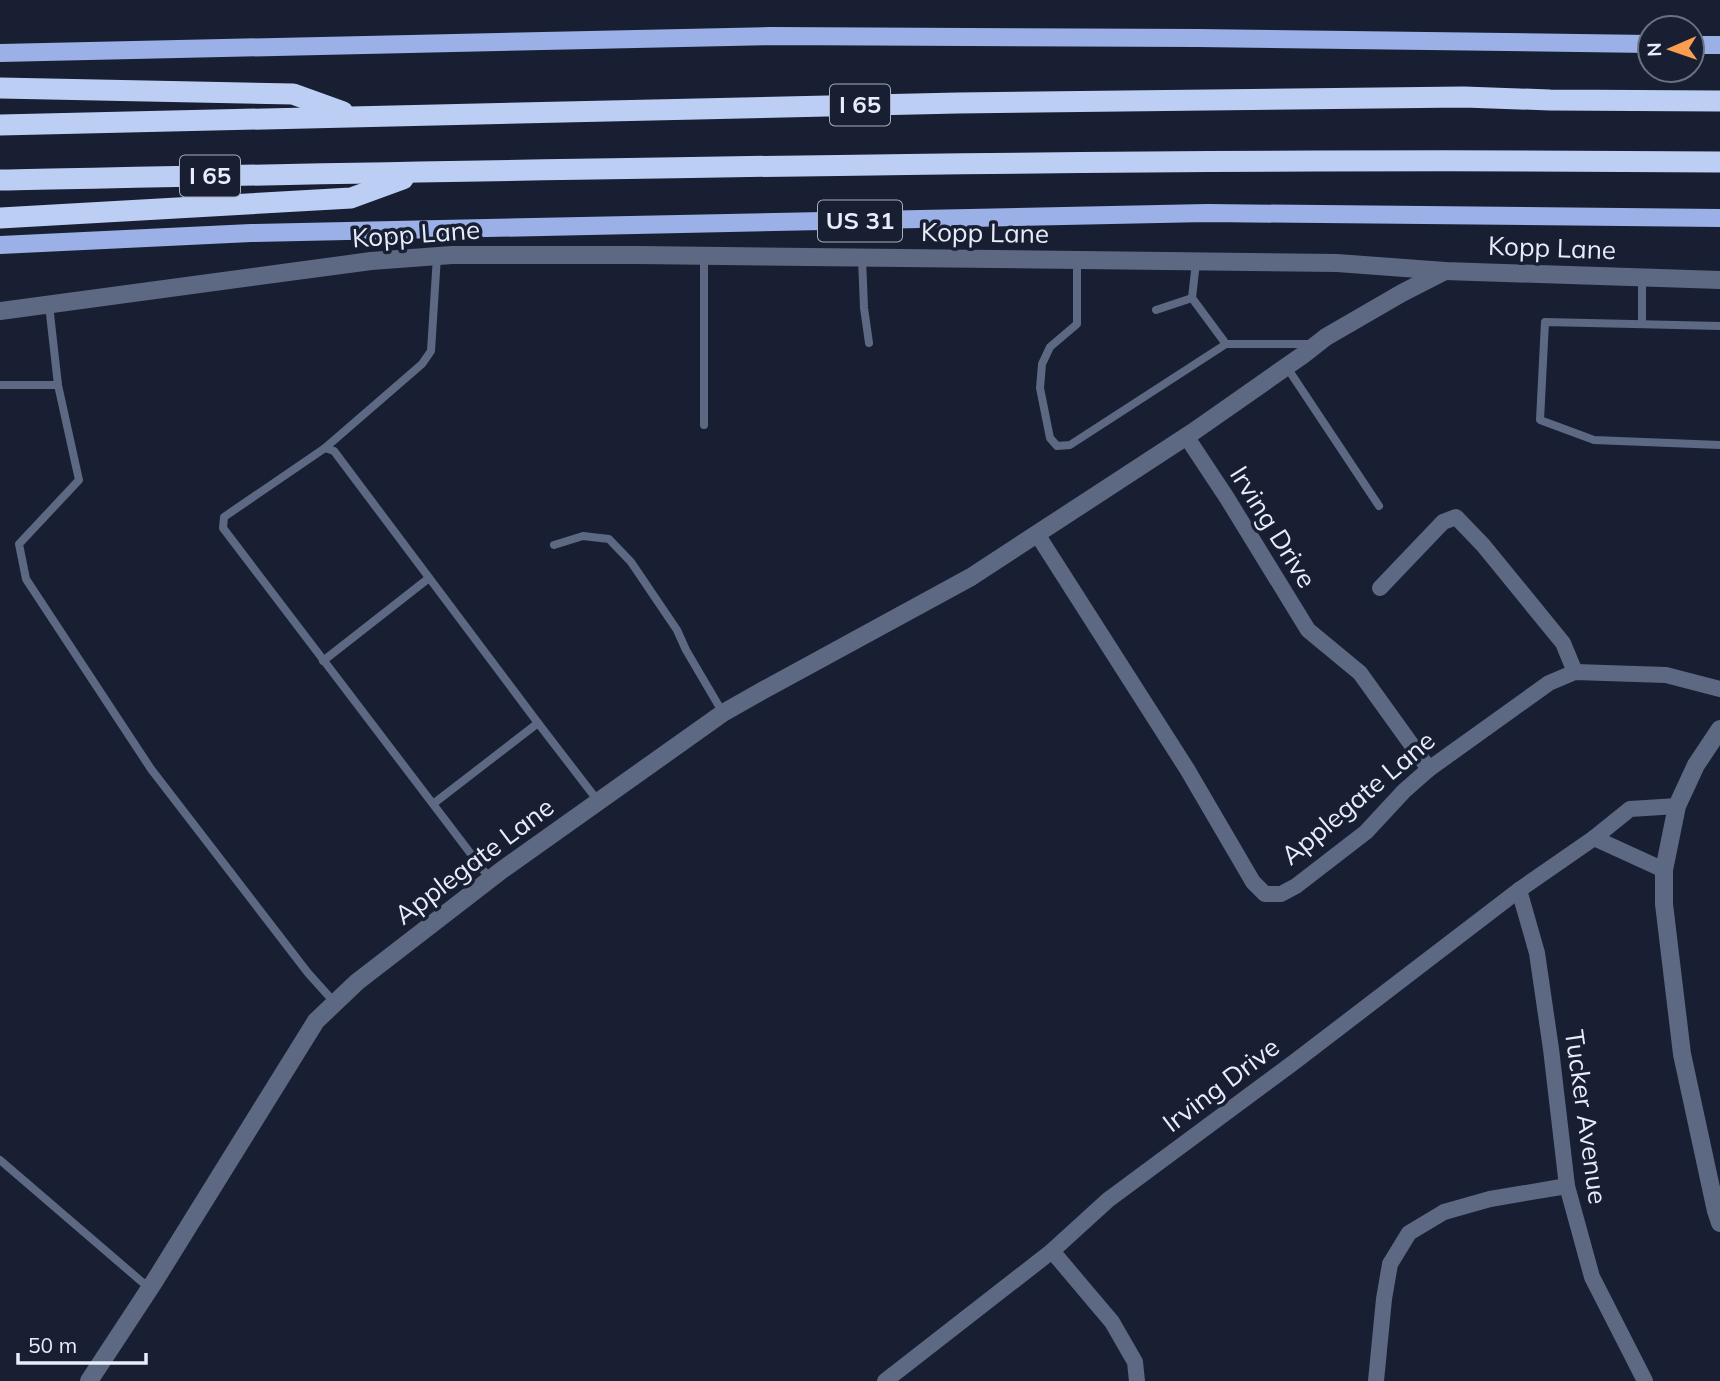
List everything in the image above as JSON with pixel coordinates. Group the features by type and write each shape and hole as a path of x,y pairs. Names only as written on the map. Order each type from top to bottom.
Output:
{"highway":[{"path":"0,88 293,94 355,116"},
{"name":"I 65","path":"0,125 971,103 1464,97 1720,100"},
{"name":"I 65","path":"0,180 1158,162 1720,162"},
{"path":"0,218 351,198 420,173"}],"main road":[{"path":"0,53 770,36 1636,44"},
{"name":"US 31","path":"0,245 251,233 1193,214 1720,218"}],"street":[{"name":"Kopp Lane","path":"0,311 370,261 437,256 1337,263 1445,271 1720,280"},
{"name":"Applegate Lane","path":"89,1381 316,1021 357,982 490,879 723,713 971,578 1186,436 1326,337 1445,271"},
{"name":"Irving Drive","path":"1186,436 1307,630 1360,673 1429,769"},
{"path":"1380,588 1443,522 1456,517 1483,545 1563,643 1575,672"},
{"name":"Applegate Lane","path":"1037,534 1187,769 1253,882 1265,894 1281,894 1316,870 1366,832 1404,791 1429,769 1549,683 1575,672 1666,675 1720,689"},
{"path":"1720,729 1696,765 1677,806 1664,870 1664,904 1682,1054 1720,1223"},
{"name":"Irving Drive","path":"885,1381 1052,1251 1108,1200 1630,809 1677,806"},
{"path":"1594,838 1664,870"},
{"name":"Tucker Avenue","path":"1519,890 1537,953 1567,1186 1592,1277 1644,1381"},
{"path":"1376,1381 1390,1264 1409,1233 1444,1212 1490,1199 1567,1186"},
{"path":"1052,1251 1112,1322 1135,1362 1137,1381"}],"lane":[{"path":"437,256 431,351 422,364 325,448 224,517 223,528 490,879"},
{"path":"704,256 704,425"},
{"path":"862,258 869,343"},
{"path":"1077,261 1077,324 1050,347 1042,364 1040,388 1049,438 1057,446 1070,445 1226,344 1317,344"},
{"path":"1196,262 1192,298 1226,344"},
{"path":"1642,277 1642,323"},
{"path":"1156,310 1192,298"},
{"path":"49,304 58,385 79,480 19,544 26,579 151,769 335,1003"},
{"path":"1720,326 1545,322 1540,420 1594,440 1720,444"},
{"path":"1286,366 1378,506"},
{"path":"0,385 58,385"},
{"path":"325,448 334,452 598,802"},
{"path":"554,545 583,536 609,538 631,562 677,630 723,713"},
{"path":"323,661 429,578"},
{"path":"433,804 538,723"},
{"path":"0,1160 149,1288"}]}
